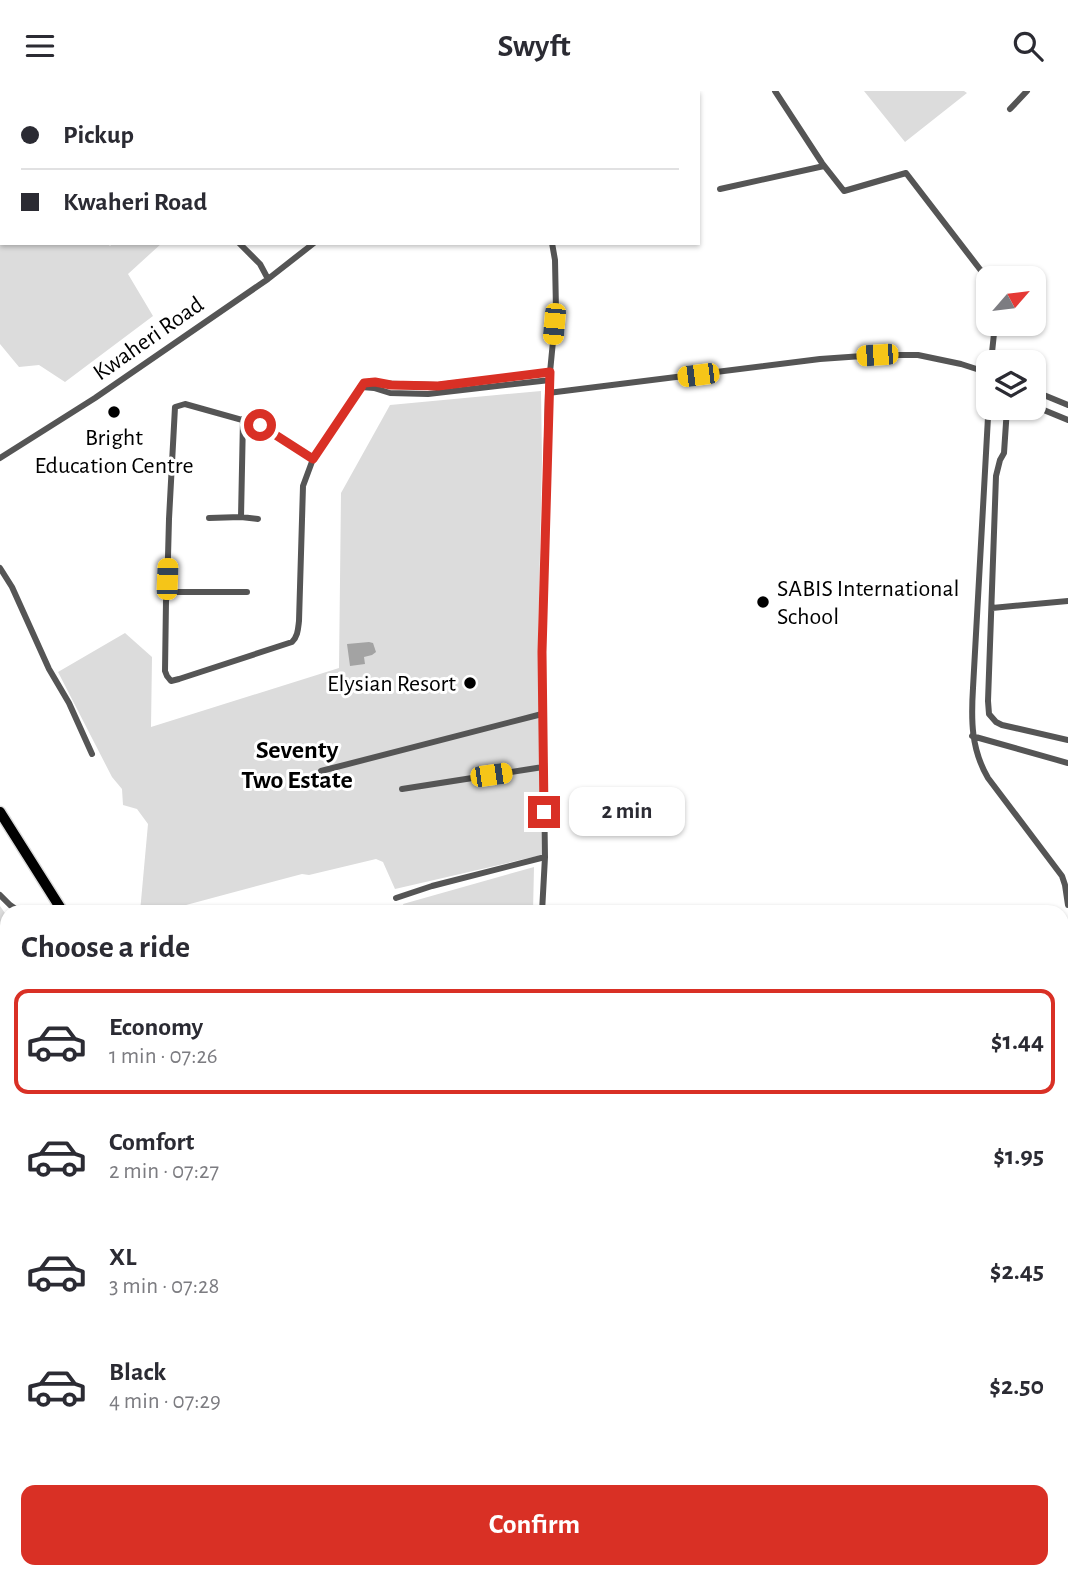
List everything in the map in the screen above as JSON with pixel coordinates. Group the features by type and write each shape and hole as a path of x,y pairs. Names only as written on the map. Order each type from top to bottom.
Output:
{"main road":[{"path":"0,812 59,905"}],"street":[{"path":"775,91 824,166 844,191 906,173 977,266"},
{"path":"1010,109 1027,91"},
{"path":"720,189 824,166"},
{"path":"241,245 260,264 268,279"},
{"name":"Kwaheri Road","path":"0,458 95,398 268,279 311,245"},
{"path":"542,905 545,857 542,652 548,393 556,310 552,245"},
{"path":"548,393 820,359 877,355 918,355 976,369"},
{"path":"313,459 267,428 185,404 175,407 166,601 165,671 171,681 292,642 296,637 299,621 303,486 313,459 364,383 427,386 550,376"},
{"path":"360,387 390,393 428,394 550,376"},
{"path":"427,386 428,394"},
{"path":"1046,396 1068,405"},
{"path":"1046,411 1068,420"},
{"path":"241,517 243,419"},
{"path":"988,420 972,736 988,778 1062,876 1068,905"},
{"path":"1006,420 1004,453 996,476 989,714 1002,725 1068,740"},
{"path":"209,518 258,519"},
{"path":"0,568 12,587 92,754"},
{"path":"167,594 247,592"},
{"path":"992,608 1068,601"},
{"path":"321,771 542,714"},
{"path":"972,736 1068,763"},
{"path":"402,789 543,767"},
{"path":"396,898 545,857"}],"shaded area":[{"path":"864,91 964,91 967,93 905,142"},
{"path":"0,245 160,245 128,274 153,316 65,382 39,365 19,367 0,344"},
{"path":"541,391 538,644 542,855 395,889 383,862 376,859 309,875 302,874 186,905 141,905 148,824 137,809 123,805 122,789 112,777 58,672 125,633 152,657 151,727 339,668 341,493 390,405"},
{"path":"373,643 376,652 364,657 365,664 350,666 347,644"},
{"path":"534,867 533,905 403,904"}],"place":[{"name":"Bright Education Centre","path":"114,412"},
{"name":"SABIS International School","path":"763,602"},
{"name":"Elysian Resort","path":"470,683"}],"district":[{"name":"Seventy Two Estate","path":"297,764"}],"route":[{"path":"260,425 313,459 364,383 438,386 550,372 542,652 544,812"}]}
